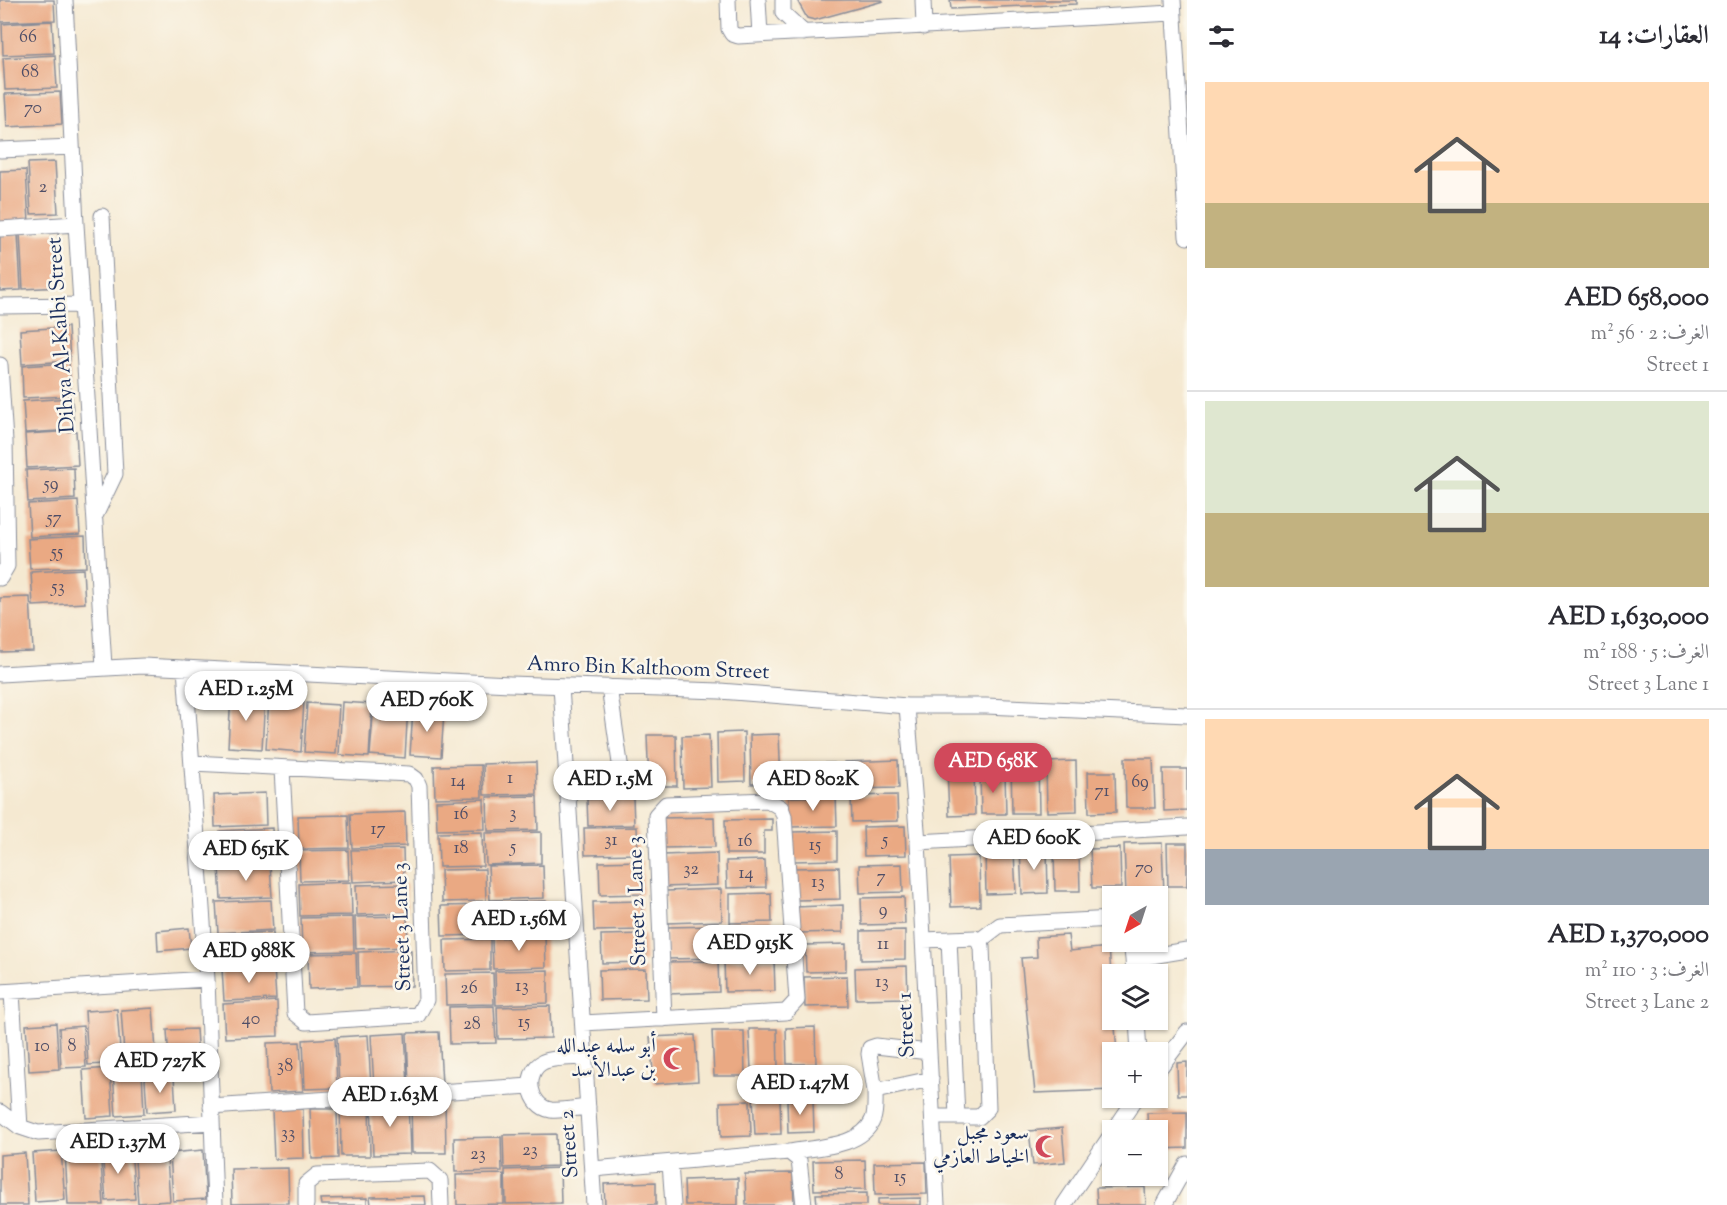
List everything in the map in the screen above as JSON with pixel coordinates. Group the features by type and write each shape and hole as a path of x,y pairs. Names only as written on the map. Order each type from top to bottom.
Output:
{"street":[{"name":"Dihya Al-Kalbi Street","path":"65,0 76,224 104,666"},
{"path":"729,0 730,32 735,36 924,27 1173,7 1187,237"},
{"path":"758,0 763,35"},
{"path":"923,0 924,27"},
{"path":"763,35 783,7 804,33"},
{"path":"0,150 72,147"},
{"path":"94,516 115,474 102,216"},
{"path":"0,229 76,224"},
{"path":"0,306 81,305"},
{"path":"0,365 7,566 0,578"},
{"name":"Amro Bin Kalthoom Street","path":"0,674 104,666 185,668 561,686 720,691 907,706 986,706 1187,715"},
{"path":"185,668 207,980 215,1205"},
{"name":"Street 2","path":"561,686 594,1205"},
{"path":"609,687 621,770"},
{"name":"Street 1","path":"907,706 918,842 938,1205"},
{"name":"Street 3 Lane 3","path":"192,763 409,774 418,782 426,1000 418,1014 306,1022 295,1013 282,769"},
{"name":"Street 2 Lane 3","path":"583,1023 664,1019 786,1012 796,1004 784,816 781,808 768,800 666,804 656,815 664,1019"},
{"path":"918,842 1187,827"},
{"path":"979,940 1000,925 1102,920"},
{"path":"923,940 975,938 982,946 988,1108 979,1117 933,1117"},
{"path":"949,939 957,1117"},
{"path":"1143,964 1187,950"},
{"path":"207,980 6,992 7,1121 38,1133 530,1086"},
{"path":"1168,1057 1187,1032"},
{"path":"593,1169 789,1152 851,1140 861,1135 874,1117 875,1091 870,1048 876,1046 929,1052"},
{"path":"585,1057 545,1061 534,1070 530,1086 537,1101 549,1110 588,1107"},
{"path":"875,1091 931,1079"},
{"path":"1064,1205 1129,1108"},
{"path":"789,1152 799,1160 804,1205"},
{"path":"670,1163 673,1205"},
{"path":"1164,1205 1187,1164"},
{"path":"306,1205 306,1184 316,1175 430,1171 440,1180 441,1205"}],"building":[{"path":"0,0 54,0 55,20 1,22"},
{"path":"797,0 883,1 815,20 807,18"},
{"path":"950,0 1076,0 1076,4 951,9"},
{"path":"52,21 54,53 3,55 2,24"},
{"path":"55,55 57,88 5,90 3,58"},
{"path":"60,92 62,124 7,127 5,94"},
{"path":"55,162 58,213 31,214 28,163"},
{"path":"26,170 29,223 0,225 0,171"},
{"path":"58,232 62,287 23,289 20,234"},
{"path":"18,234 21,290 0,291 0,235"},
{"path":"68,327 70,361 22,364 20,330"},
{"path":"69,363 71,396 23,398 22,366"},
{"path":"72,398 74,430 25,433 23,401"},
{"path":"76,431 78,465 27,468 25,434"},
{"path":"74,468 75,499 28,502 26,470"},
{"path":"78,501 80,534 30,537 28,504"},
{"path":"85,536 86,567 30,569 28,539"},
{"path":"83,569 85,603 33,606 31,572"},
{"path":"30,597 33,651 0,652 0,598"},
{"path":"231,695 265,697 262,749 228,747"},
{"path":"269,698 304,701 301,752 266,749"},
{"path":"342,702 372,704 369,757 339,755"},
{"path":"307,703 339,705 336,754 304,752"},
{"path":"374,704 408,706 405,758 370,755"},
{"path":"413,710 444,712 441,757 410,755"},
{"path":"744,732 745,781 718,782 717,733"},
{"path":"779,734 781,783 751,784 750,735"},
{"path":"647,735 676,735 677,786 649,786"},
{"path":"709,735 711,787 683,788 682,736"},
{"path":"1125,758 1153,758 1155,808 1126,808"},
{"path":"898,760 899,788 846,789 845,762"},
{"path":"1038,761 1039,813 1012,813 1011,762"},
{"path":"1076,761 1077,811 1047,812 1046,762"},
{"path":"536,762 537,794 484,795 483,764"},
{"path":"834,763 835,790 788,791 787,764"},
{"path":"481,765 482,797 435,798 434,766"},
{"path":"947,767 974,767 975,815 949,816"},
{"path":"1163,769 1187,769 1187,810 1164,811"},
{"path":"1088,772 1115,772 1116,812 1089,813"},
{"path":"980,773 1005,773 1006,814 981,814"},
{"path":"265,793 266,825 215,827 214,795"},
{"path":"897,795 898,821 852,822 851,796"},
{"path":"537,796 538,830 488,831 487,797"},
{"path":"836,796 837,826 790,827 789,797"},
{"path":"633,798 634,825 588,826 587,799"},
{"path":"484,799 485,829 437,830 436,801"},
{"path":"405,812 406,846 352,848 350,814"},
{"path":"348,815 349,848 299,849 298,816"},
{"path":"714,817 715,847 661,848 660,818"},
{"path":"772,819 772,831 764,831 764,854 726,854 725,820"},
{"path":"905,826 906,855 864,856 863,827"},
{"path":"637,827 638,854 585,855 584,828"},
{"path":"272,828 274,863 222,865 220,831"},
{"path":"837,831 837,860 793,861 792,832"},
{"path":"482,832 483,866 439,867 438,833"},
{"path":"541,832 541,863 486,865 485,833"},
{"path":"1162,843 1164,886 1126,886 1124,844"},
{"path":"1167,843 1187,843 1187,886 1168,886"},
{"path":"1047,848 1048,893 1022,894 1020,849"},
{"path":"1120,848 1121,886 1092,888 1090,849"},
{"path":"403,849 404,880 353,882 351,850"},
{"path":"348,850 349,880 300,881 299,851"},
{"path":"1054,851 1079,851 1080,891 1055,891"},
{"path":"985,852 1014,852 1016,893 986,894"},
{"path":"717,853 718,885 664,887 663,855"},
{"path":"979,856 980,906 951,907 949,857"},
{"path":"765,860 766,887 727,888 726,861"},
{"path":"642,861 643,894 600,895 599,862"},
{"path":"902,864 903,892 860,893 859,865"},
{"path":"270,865 272,897 221,899 219,867"},
{"path":"543,865 544,898 490,900 488,866"},
{"path":"839,867 840,899 796,900 795,868"},
{"path":"485,869 486,901 442,902 441,870"},
{"path":"351,882 352,915 300,916 299,884"},
{"path":"406,884 407,913 357,915 356,885"},
{"path":"721,889 722,921 667,923 666,891"},
{"path":"771,893 772,922 730,923 730,894"},
{"path":"904,897 905,924 862,925 861,898"},
{"path":"271,900 273,930 218,933 216,902"},
{"path":"546,901 547,933 490,935 489,903"},
{"path":"642,901 642,930 594,931 593,902"},
{"path":"487,905 488,935 442,936 441,906"},
{"path":"843,905 843,932 797,933 796,907"},
{"path":"407,916 408,947 356,949 355,917"},
{"path":"353,917 354,951 302,952 301,918"},
{"path":"719,926 720,958 667,959 666,927"},
{"path":"189,928 191,948 158,951 157,931"},
{"path":"770,928 770,956 728,957 727,929"},
{"path":"905,930 905,959 861,960 861,931"},
{"path":"273,932 274,966 218,968 216,935"},
{"path":"645,934 646,962 602,963 601,935"},
{"path":"1068,935 1070,951 1102,948 1102,952 1109,952 1110,964 1102,964 1102,1030 1115,1030 1116,1042 1102,1042 1102,1090 1035,1093 1021,958 1037,957 1036,937"},
{"path":"545,936 546,967 493,969 492,938"},
{"path":"490,939 490,970 445,971 444,940"},
{"path":"846,944 846,971 806,972 805,945"},
{"path":"411,950 412,986 359,987 358,952"},
{"path":"356,953 357,987 309,989 308,954"},
{"path":"774,959 775,991 725,992 724,960"},
{"path":"718,961 719,992 669,994 668,962"},
{"path":"907,966 908,998 856,999 855,968"},
{"path":"274,967 276,999 224,1001 222,969"},
{"path":"646,969 647,999 600,1000 599,970"},
{"path":"548,970 548,1003 496,1005 495,971"},
{"path":"493,973 494,1004 446,1005 445,974"},
{"path":"847,976 848,1006 805,1007 804,977"},
{"path":"277,1001 278,1036 225,1038 223,1004"},
{"path":"494,1006 496,1043 450,1044 449,1007"},
{"path":"550,1006 551,1038 498,1039 497,1007"},
{"path":"153,1008 157,1066 125,1068 121,1010"},
{"path":"117,1009 121,1063 88,1065 85,1011"},
{"path":"56,1023 59,1069 29,1071 26,1025"},
{"path":"83,1026 86,1067 61,1068 59,1028"},
{"path":"815,1027 816,1064 787,1064 786,1028"},
{"path":"196,1029 198,1059 169,1061 167,1030"},
{"path":"749,1029 777,1029 778,1068 751,1069"},
{"path":"712,1031 744,1031 745,1076 714,1076"},
{"path":"439,1032 442,1084 409,1085 407,1033"},
{"path":"405,1033 408,1086 374,1088 371,1035"},
{"path":"368,1035 371,1086 339,1088 337,1037"},
{"name":"أبو سلمه عبدالله بن عبدالأسد","path":"695,1035 698,1081 654,1084 650,1037"},
{"path":"335,1038 337,1088 305,1089 303,1040"},
{"path":"300,1042 303,1091 269,1093 267,1043"},
{"path":"1187,1062 1187,1095 1178,1095 1177,1063"},
{"path":"110,1068 113,1116 86,1118 83,1070"},
{"path":"142,1071 144,1114 116,1116 113,1073"},
{"path":"174,1077 176,1110 147,1112 145,1079"},
{"path":"753,1097 780,1097 781,1134 755,1135"},
{"path":"445,1098 446,1153 412,1153 411,1099"},
{"path":"787,1100 813,1100 814,1132 788,1133"},
{"path":"369,1101 370,1156 341,1156 340,1102"},
{"path":"408,1101 410,1154 373,1155 371,1102"},
{"path":"750,1101 751,1136 721,1137 720,1102"},
{"path":"303,1109 304,1158 274,1159 272,1110"},
{"path":"310,1109 337,1109 338,1158 312,1159"},
{"path":"1187,1112 1187,1148 1168,1149 1168,1120 1147,1120 1147,1113"},
{"name":"سعود مجبل الخياط العازمي","path":"1062,1128 1065,1162 1033,1165 1029,1131"},
{"path":"556,1134 557,1166 504,1168 503,1135"},
{"path":"501,1137 502,1171 455,1172 454,1138"},
{"path":"166,1144 170,1201 138,1203 134,1146"},
{"path":"131,1148 135,1199 106,1201 102,1150"},
{"path":"100,1149 104,1205 68,1205 65,1152"},
{"path":"203,1150 206,1199 173,1201 170,1153"},
{"path":"61,1151 65,1200 35,1202 32,1153"},
{"path":"25,1153 28,1205 0,1205 0,1155"},
{"path":"865,1160 866,1189 814,1190 813,1161"},
{"path":"926,1162 927,1194 875,1195 874,1163"},
{"path":"288,1168 289,1203 232,1204 231,1169"},
{"path":"560,1168 561,1203 506,1204 505,1170"},
{"path":"793,1173 794,1205 746,1205 745,1174"},
{"path":"504,1174 504,1204 457,1205 456,1175"},
{"path":"738,1178 738,1205 685,1205 684,1180"},
{"path":"656,1182 656,1205 605,1205 604,1184"},
{"path":"1145,1187 1146,1205 1097,1205 1096,1188"},
{"path":"867,1193 867,1205 817,1205 816,1194"},
{"path":"425,1196 426,1205 371,1205 370,1197"},
{"path":"367,1198 367,1205 321,1205 320,1199"},
{"path":"921,1198 921,1205 878,1205 878,1199"}],"place":[{"name":"أبو سلمه عبدالله بن عبدالأسد","path":"674,1059"},
{"name":"سعود مجبل الخياط العازمي","path":"1047,1146"}]}
